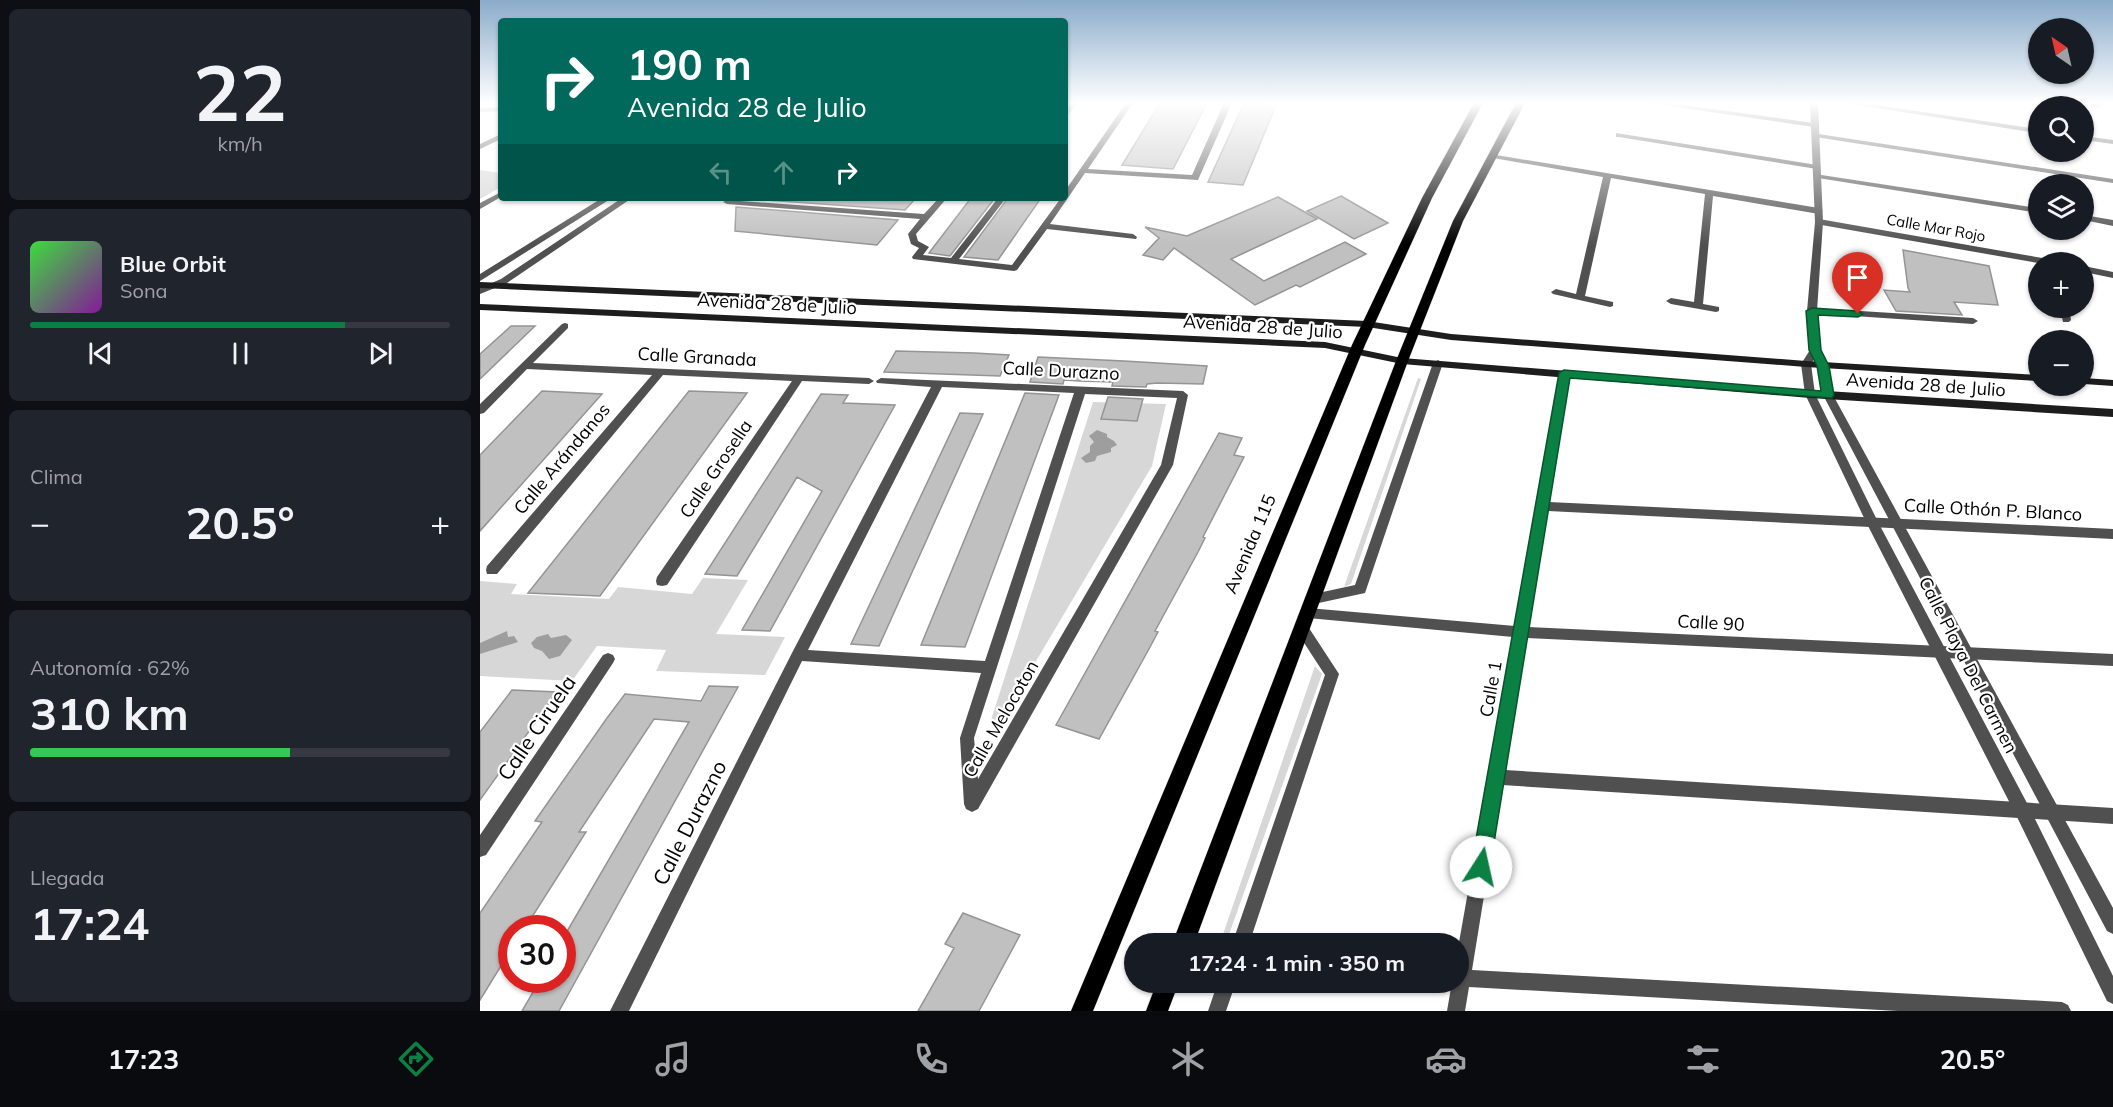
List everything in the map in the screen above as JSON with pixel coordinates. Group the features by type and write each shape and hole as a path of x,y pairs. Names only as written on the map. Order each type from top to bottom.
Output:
{"main road":[{"name":"Avenida 115","path":"1082,1011 1173,786 1367,324 1451,150"},
{"path":"1187,933 1402,361 1416,331 1458,221 1495,150"},
{"name":"Avenida 28 de Julio","path":"483,287 1367,324 1451,337 1823,366 2028,377"},
{"name":"Avenida 28 de Julio","path":"480,307 1325,345 1402,361 1810,394 2113,413"},
{"path":"2094,381 2113,382"},
{"path":"1157,1011 1164,993"}],"street":[{"path":"1068,194 1098,150"},
{"path":"1084,171 1195,178 1207,150"},
{"path":"1702,150 2028,209"},
{"name":"Calle Playa Del Carmen","path":"1815,150 1819,222 1812,311 1815,350 1823,366 1828,395 2113,926"},
{"path":"1932,150 2113,181"},
{"path":"1492,156 1819,211"},
{"path":"1580,296 1607,176"},
{"path":"1698,306 1709,193"},
{"path":"480,206 498,196"},
{"path":"480,278 603,201"},
{"path":"483,287 504,281 624,201"},
{"path":"940,201 912,234 914,242 925,247 916,257 1014,268 1063,201"},
{"path":"953,261 1000,201"},
{"path":"727,202 926,217"},
{"path":"2094,220 2113,223"},
{"name":"Calle Mar Rojo","path":"1819,222 2028,259"},
{"path":"1044,226 1133,237"},
{"path":"2094,271 2113,275"},
{"path":"1556,292 1610,304"},
{"path":"1671,301 1716,309"},
{"path":"1812,311 1973,321"},
{"path":"480,410 565,326"},
{"path":"1806,364 1815,350"},
{"path":"1311,606 1360,589 1438,363"},
{"name":"Calle Playa Del Carmen","path":"1806,364 1810,394 1872,522 2022,810 2113,995"},
{"name":"Calle Granada","path":"524,366 868,381"},
{"name":"Calle Arándanos","path":"492,570 660,372"},
{"name":"Calle 1","path":"1469,933 1564,373"},
{"name":"Calle Grosella","path":"662,581 799,378"},
{"name":"Calle Durazno","path":"881,381 1183,395"},
{"name":"Calle Durazno","path":"619,1011 798,654 938,384"},
{"name":"Calle Melocoton","path":"1080,392 967,738 972,804 1167,465 1183,395"},
{"name":"Calle Othón P. Blanco","path":"1542,506 2113,534"},
{"name":"Calle 90","path":"1311,606 1521,632 2113,660"},
{"path":"1244,933 1332,674 1302,629"},
{"path":"798,654 989,667"},
{"name":"Calle Ciruela","path":"480,849 609,659"},
{"path":"1496,777 2113,816"},
{"path":"1469,978 2062,1011"},
{"path":"1217,1011 1223,993"},
{"name":"Calle 1","path":"1456,1011 1459,993"}],"shaded area":[{"path":"480,170 498,173 498,189 480,199"},
{"path":"1418,378 1421,379 1351,584 1344,587"},
{"path":"1093,402 1166,404 1152,466 1001,720 991,720"},
{"path":"1097,430 1107,434 1107,437 1117,445 1111,448 1111,452 1097,456 1095,461 1086,463 1081,458 1090,452 1090,446 1094,442 1089,436"},
{"path":"703,578 748,580 716,634 785,637 765,675 656,671 666,650 597,646 572,681 480,676 480,581 517,584 511,594 609,599 618,587 692,594"},
{"path":"507,631 508,637 514,636 518,642 480,654 480,643"},
{"path":"548,634 551,638 566,635 572,640 560,656 549,659 531,643 537,637"},
{"path":"1315,666 1322,674 1230,933 1223,933"}],"building":[{"path":"1131,150 1183,150 1173,169 1122,165"},
{"path":"1223,150 1257,150 1243,185 1208,182"},
{"path":"1341,196 1388,223 1354,239 1307,211"},
{"path":"1278,197 1317,219 1231,259 1264,281 1345,242 1366,254 1300,287 1296,285 1255,305 1174,248 1163,260 1143,255 1159,238 1145,227 1187,236"},
{"path":"778,201 913,201 905,210"},
{"path":"969,201 993,201 950,256 929,253"},
{"path":"1006,201 1039,201 998,260 964,257"},
{"path":"736,207 898,220 877,245 735,231"},
{"path":"1903,250 1989,266 1998,305 1954,302 1962,315 1896,311 1884,290 1910,292"},
{"path":"511,326 535,326 480,379 480,354"},
{"path":"896,351 1009,355 1000,376 884,372"},
{"path":"1038,357 1207,366 1203,384 1157,383 1147,384 1146,387 1112,386 1113,382 1064,380 1063,384 1030,382"},
{"path":"542,391 602,394 480,531 480,455"},
{"path":"689,391 747,393 600,596 528,593"},
{"path":"1025,393 1059,395 965,647 921,645"},
{"path":"821,394 848,395 843,403 895,405 770,631 742,630 822,491 797,477 737,576 705,574"},
{"path":"1108,397 1143,399 1137,421 1101,419"},
{"path":"960,413 983,414 879,646 851,644"},
{"path":"1219,433 1242,438 1234,455 1244,457 1203,537 1205,538 1198,552 1155,631 1158,632 1099,739 1056,725"},
{"path":"709,686 738,687 576,980 576,916 689,722 654,719 579,832 586,832 533,915 498,915 498,971 480,1000 480,913 542,822 535,821 607,718 625,694 701,701"},
{"path":"512,690 557,692 480,800 480,732"},
{"path":"963,913 1020,935 979,1011 918,1011 954,948 945,944"},
{"path":"532,993 569,993 559,1011 522,1011"}],"route":[{"path":"1481,867 1564,373 1828,395 1823,366 1815,350 1812,311 1858,314"}]}
